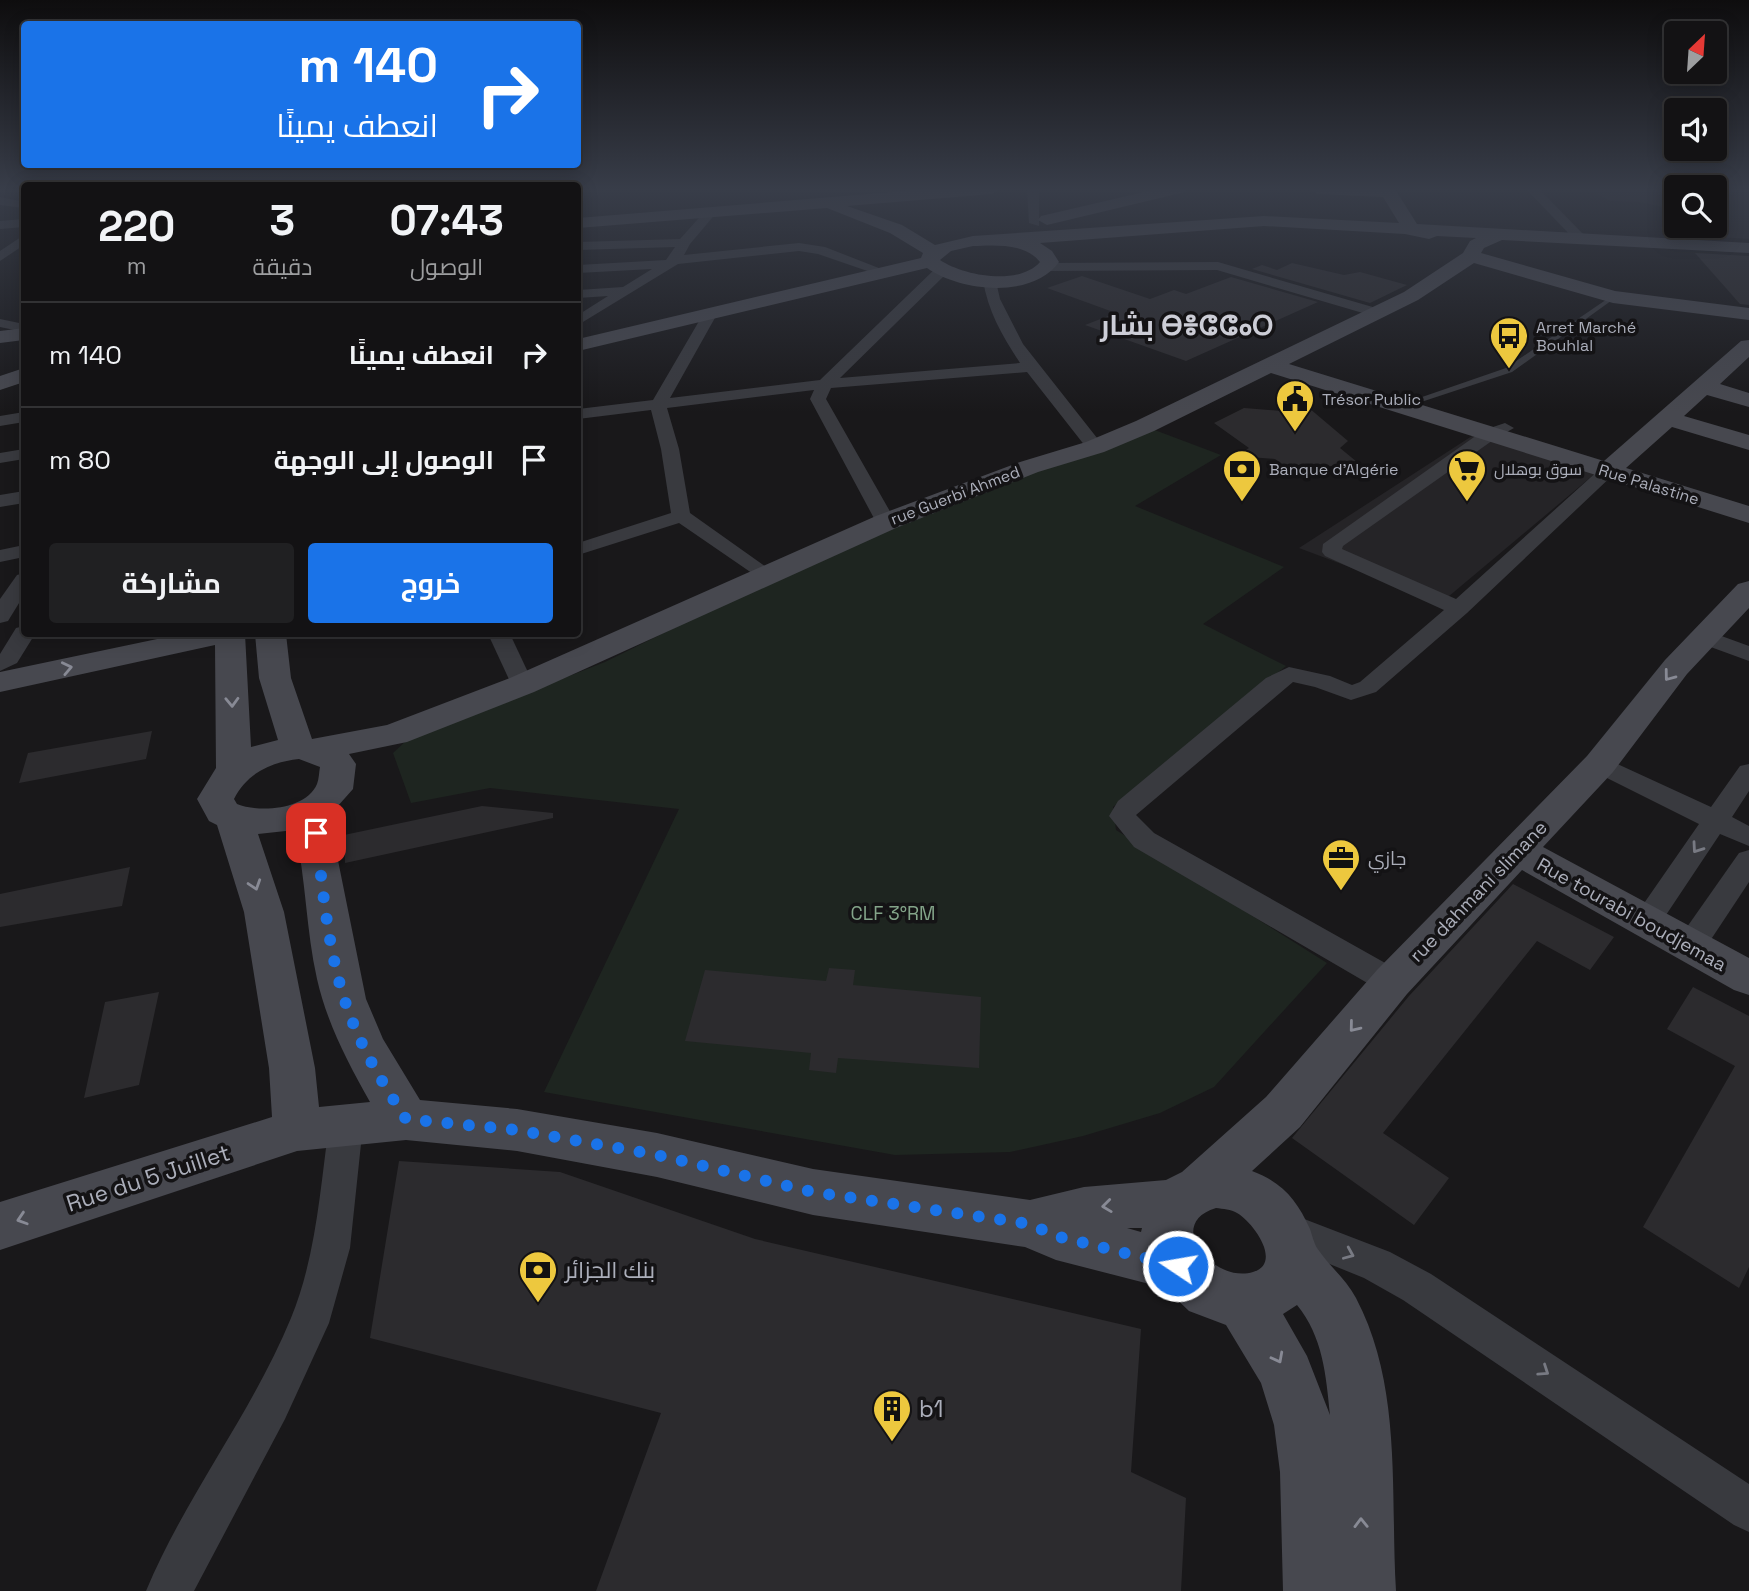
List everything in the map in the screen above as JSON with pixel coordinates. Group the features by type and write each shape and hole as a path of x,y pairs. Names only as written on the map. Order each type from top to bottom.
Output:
{"main road":[{"path":"581,344 928,263"},
{"path":"937,263 960,277 990,280 1032,276 1041,263"},
{"name":"rue Guerbi Ahmed","path":"318,758 395,734 522,685 886,522 1028,467 1095,447 1145,426 1411,296 1455,263"},
{"path":"1512,263 1612,297 1749,314"},
{"path":"0,337 21,334"},
{"path":"1612,467 1749,346"},
{"name":"Rue Palastine","path":"1275,361 1612,467 1749,515"},
{"path":"0,383 21,376"},
{"path":"1702,386 1749,400"},
{"path":"1667,418 1749,443"},
{"name":"Rue Palastine","path":"1612,467 1749,503"},
{"name":"rue dahmani slimane","path":"1187,1195 1283,1112 1392,982 1600,764 1676,667 1749,590"},
{"path":"0,682 209,637"},
{"path":"230,637 234,771"},
{"path":"271,637 280,701 318,758 333,791 308,811 277,822 261,824 234,820 223,813 218,804 218,793 223,782 234,771 258,757 318,758"},
{"path":"308,811 316,833 324,900 339,981 354,1027 375,1072 406,1119"},
{"path":"234,820 264,912 292,1068 297,1129"},
{"name":"Rue tourabi boudjemaa","path":"1516,850 1749,978"},
{"name":"Rue du 5 Juillet","path":"0,1226 297,1129 406,1119 517,1130 657,1155 813,1192 1030,1224"},
{"path":"1030,1224 1064,1213 1187,1195 1216,1185 1249,1193 1264,1202 1289,1245 1332,1308 1341,1327 1353,1370 1358,1426 1364,1591"},
{"path":"1187,1195 1168,1217 1166,1233 1178,1266 1206,1291 1241,1301 1256,1300 1280,1287 1288,1275 1289,1245"},
{"path":"1030,1224 1056,1236 1178,1266"},
{"path":"1241,1301 1264,1332 1283,1367 1298,1405 1307,1444 1315,1591"}],"street":[{"path":"581,269 654,263"},
{"path":"581,319 669,263"},
{"path":"857,263 882,272"},
{"path":"886,522 818,399 825,384 934,263"},
{"path":"1136,263 1218,267 1378,313"},
{"path":"990,280 990,296 1029,367 1095,447"},
{"path":"581,294 629,290"},
{"path":"709,316 659,405 670,449 681,516 769,576"},
{"path":"0,323 21,327"},
{"path":"581,414 825,384 1029,367"},
{"path":"0,421 21,418"},
{"path":"1459,608 1347,560 1332,552 1333,544 1498,431"},
{"path":"0,458 21,454"},
{"path":"1392,982 1144,840 1122,816 1127,807 1274,683 1289,674 1322,681 1351,693 1368,687 1459,608 1612,467"},
{"path":"0,501 21,498"},
{"path":"581,548 681,516"},
{"path":"0,556 21,552"},
{"path":"8,608 21,584"},
{"path":"0,664 9,658 22,637"},
{"path":"500,637 522,685"},
{"path":"1706,637 1749,654"},
{"path":"1600,764 1749,837"},
{"path":"1646,922 1749,772"},
{"path":"1691,945 1749,860"},
{"path":"169,1591 270,1404 309,1323 331,1248 346,1125"},
{"path":"1289,1245 1377,1265 1417,1287 1749,1510"}],"lane":[{"path":"1409,404 1509,370 1612,297"}],"shaded area":[{"name":"سوق بوهلال","path":"1475,434 1597,472 1442,602 1299,548"}],"green space":[{"name":"CLF 3°RM","path":"1152,429 1221,455 1135,506 1284,567 1203,624 1286,666 1113,807 1116,830 1327,963 1214,1087 1160,1113 1083,1136 1010,1152 895,1155 544,1092 679,809 490,788 411,803 393,753 408,739 605,662 832,550 960,497"}],"building":[{"path":"1293,263 1344,275 1360,272 1407,285 1370,303 1252,269 1262,265 1277,270"},
{"path":"1704,263 1749,263 1749,305 1740,304"},
{"path":"1082,276 1150,299 1174,290 1186,294 1231,277 1318,302 1186,361 1085,325 1116,313 1047,288"},
{"path":"1288,407 1309,408 1348,441 1340,448 1368,471 1323,465 1314,473 1293,472 1275,459 1236,456 1249,448 1214,423 1244,408 1281,411"},
{"path":"152,731 146,759 19,783 28,753"},
{"path":"482,806 553,813 553,818 345,863 344,835"},
{"path":"130,867 122,906 0,927 0,894"},
{"path":"1513,884 1614,937 1590,970 1537,941 1383,1133 1449,1178 1414,1225 1292,1138 1409,996"},
{"path":"829,968 855,970 853,985 981,997 979,1068 838,1058 836,1073 809,1070 811,1053 685,1041 705,970 826,981"},
{"path":"1693,987 1749,1016 1749,1267 1739,1288 1643,1227 1735,1066 1667,1029"},
{"path":"159,992 139,1085 84,1098 105,1002"},
{"name":"b1","path":"399,1161 560,1172 755,1239 1141,1329 1131,1472 1186,1498 1181,1591 596,1591 661,1413 370,1338"}],"place":[{"name":"Arret Marché Bouhlal","path":"1509,370"},
{"name":"Trésor Public","path":"1295,433"},
{"name":"Banque d'Algérie","path":"1242,503"},
{"name":"سوق بوهلال","path":"1467,503"},
{"name":"جازي","path":"1341,892"},
{"name":"بنك الجزائر","path":"538,1304"},
{"name":"b1","path":"892,1443"}],"district":[{"name":"بشار ⴱⴻⵛⵛⴰⵔ","path":"1187,325"}],"route":[{"path":"316,833 324,900 339,981 354,1027 375,1072 406,1119 517,1130 657,1155 813,1192 1030,1224 1056,1236 1178,1266"}]}
